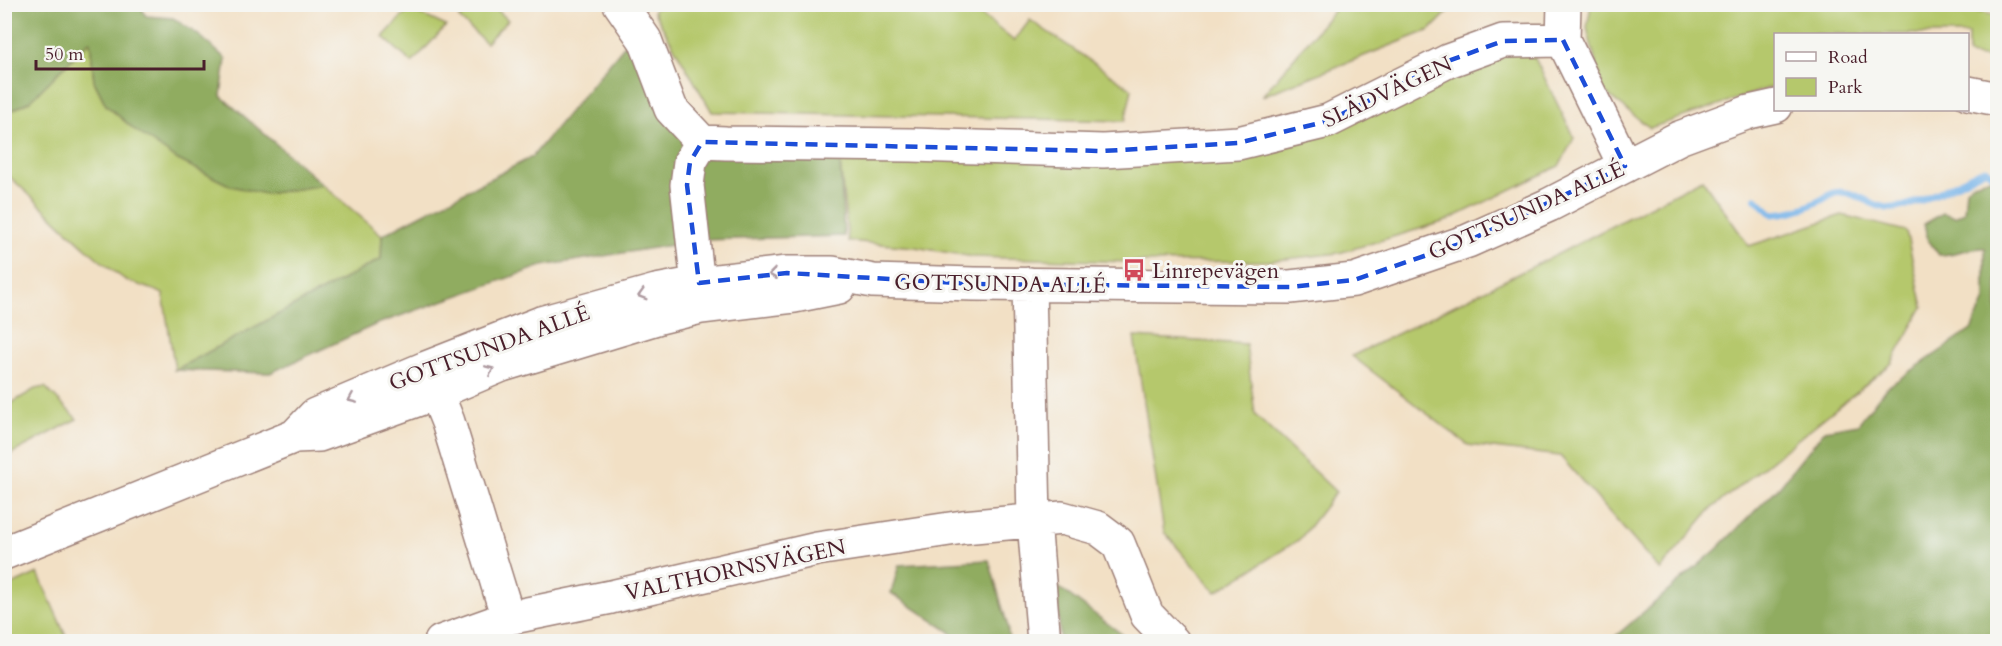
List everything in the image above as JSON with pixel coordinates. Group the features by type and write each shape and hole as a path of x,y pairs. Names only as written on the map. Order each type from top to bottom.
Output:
{"street":[{"path":"620,4 645,40 671,109 702,142 690,162 687,185 700,295"},
{"path":"1564,4 1563,40 1625,166"},
{"name":"SLÄDVÄGEN","path":"702,142 1103,151 1238,143 1328,121 1448,61 1503,41 1563,40"},
{"path":"1969,93 1998,99"},
{"name":"GOTTSUNDA ALLÉ","path":"4,554 295,436 319,435 431,380 502,365 660,317 700,295 786,273 832,273 873,281 1029,284 1290,287 1354,280 1468,241 1549,205 1679,138 1749,112 1774,106"},
{"path":"1029,284 1034,521 1044,642"},
{"path":"431,380 448,422 508,618"},
{"name":"VALTHORNSVÄGEN","path":"441,642 508,618 817,549 963,527 1062,518 1098,528 1118,543 1148,615 1173,642"}],"highlighted area":[{"path":"1563,40 1625,166 1468,241 1354,280 1290,287 974,284 787,273 699,283 687,185 690,162 702,142 1103,151 1238,143 1328,121 1448,61 1503,41"}],"green space":[{"path":"5,4 140,5 146,16 173,18 200,36 226,59 221,96 323,185 265,194 231,186 178,160 135,130 106,105 94,81 90,41 30,101 5,114"},
{"path":"659,4 969,5 1014,41 1030,20 1132,89 1125,121 712,112 653,11"},
{"path":"1339,4 1455,5 1430,30 1262,96"},
{"path":"472,5 492,5 508,20 486,43 459,18"},
{"path":"1591,5 1949,5 1997,16 1997,59 1969,55 1969,33 1774,33 1774,86 1650,128 1603,91 1587,28"},
{"path":"409,9 446,26 412,63 383,37"},
{"path":"637,30 702,141 831,144 840,162 844,236 703,240 542,266 377,324 270,373 175,370 381,259 382,235 532,157"},
{"path":"90,40 94,81 106,105 135,130 265,194 323,185 382,235 381,259 175,370 163,294 128,281 108,267 5,173 5,114 30,101"},
{"path":"1530,48 1574,138 1559,166 1446,221 1339,253 1268,261 1131,262 974,257 915,247 848,241 840,162 831,144 1238,143"},
{"path":"1997,176 1997,641 1610,641 1716,550 1779,487 1825,430 1858,424 1886,388 1971,330 1985,300 1985,248 1939,255 1928,240 1924,224 1943,213 1955,217 1964,212 1966,189 1974,183"},
{"path":"1702,179 1749,246 1842,215 1906,231 1923,307 1891,364 1710,510 1660,570 1560,456 1468,445 1352,356 1560,253"},
{"path":"1134,337 1246,344 1255,415 1336,492 1300,539 1216,592 1164,532"},
{"path":"45,387 77,419 5,457 5,407 35,389"},
{"path":"989,560 1007,624 1009,641 958,641 949,631 891,593 899,565"},
{"path":"38,573 68,641 5,641 5,588"},
{"path":"1057,586 1131,641 1060,641"}],"waterway":[{"path":"1756,199 1773,214 1801,209 1834,193 1841,192 1854,195 1880,207 1897,208 1923,200 1986,169 1998,179"}],"place":[{"name":"Linrepevägen","path":"1134,270"}]}
